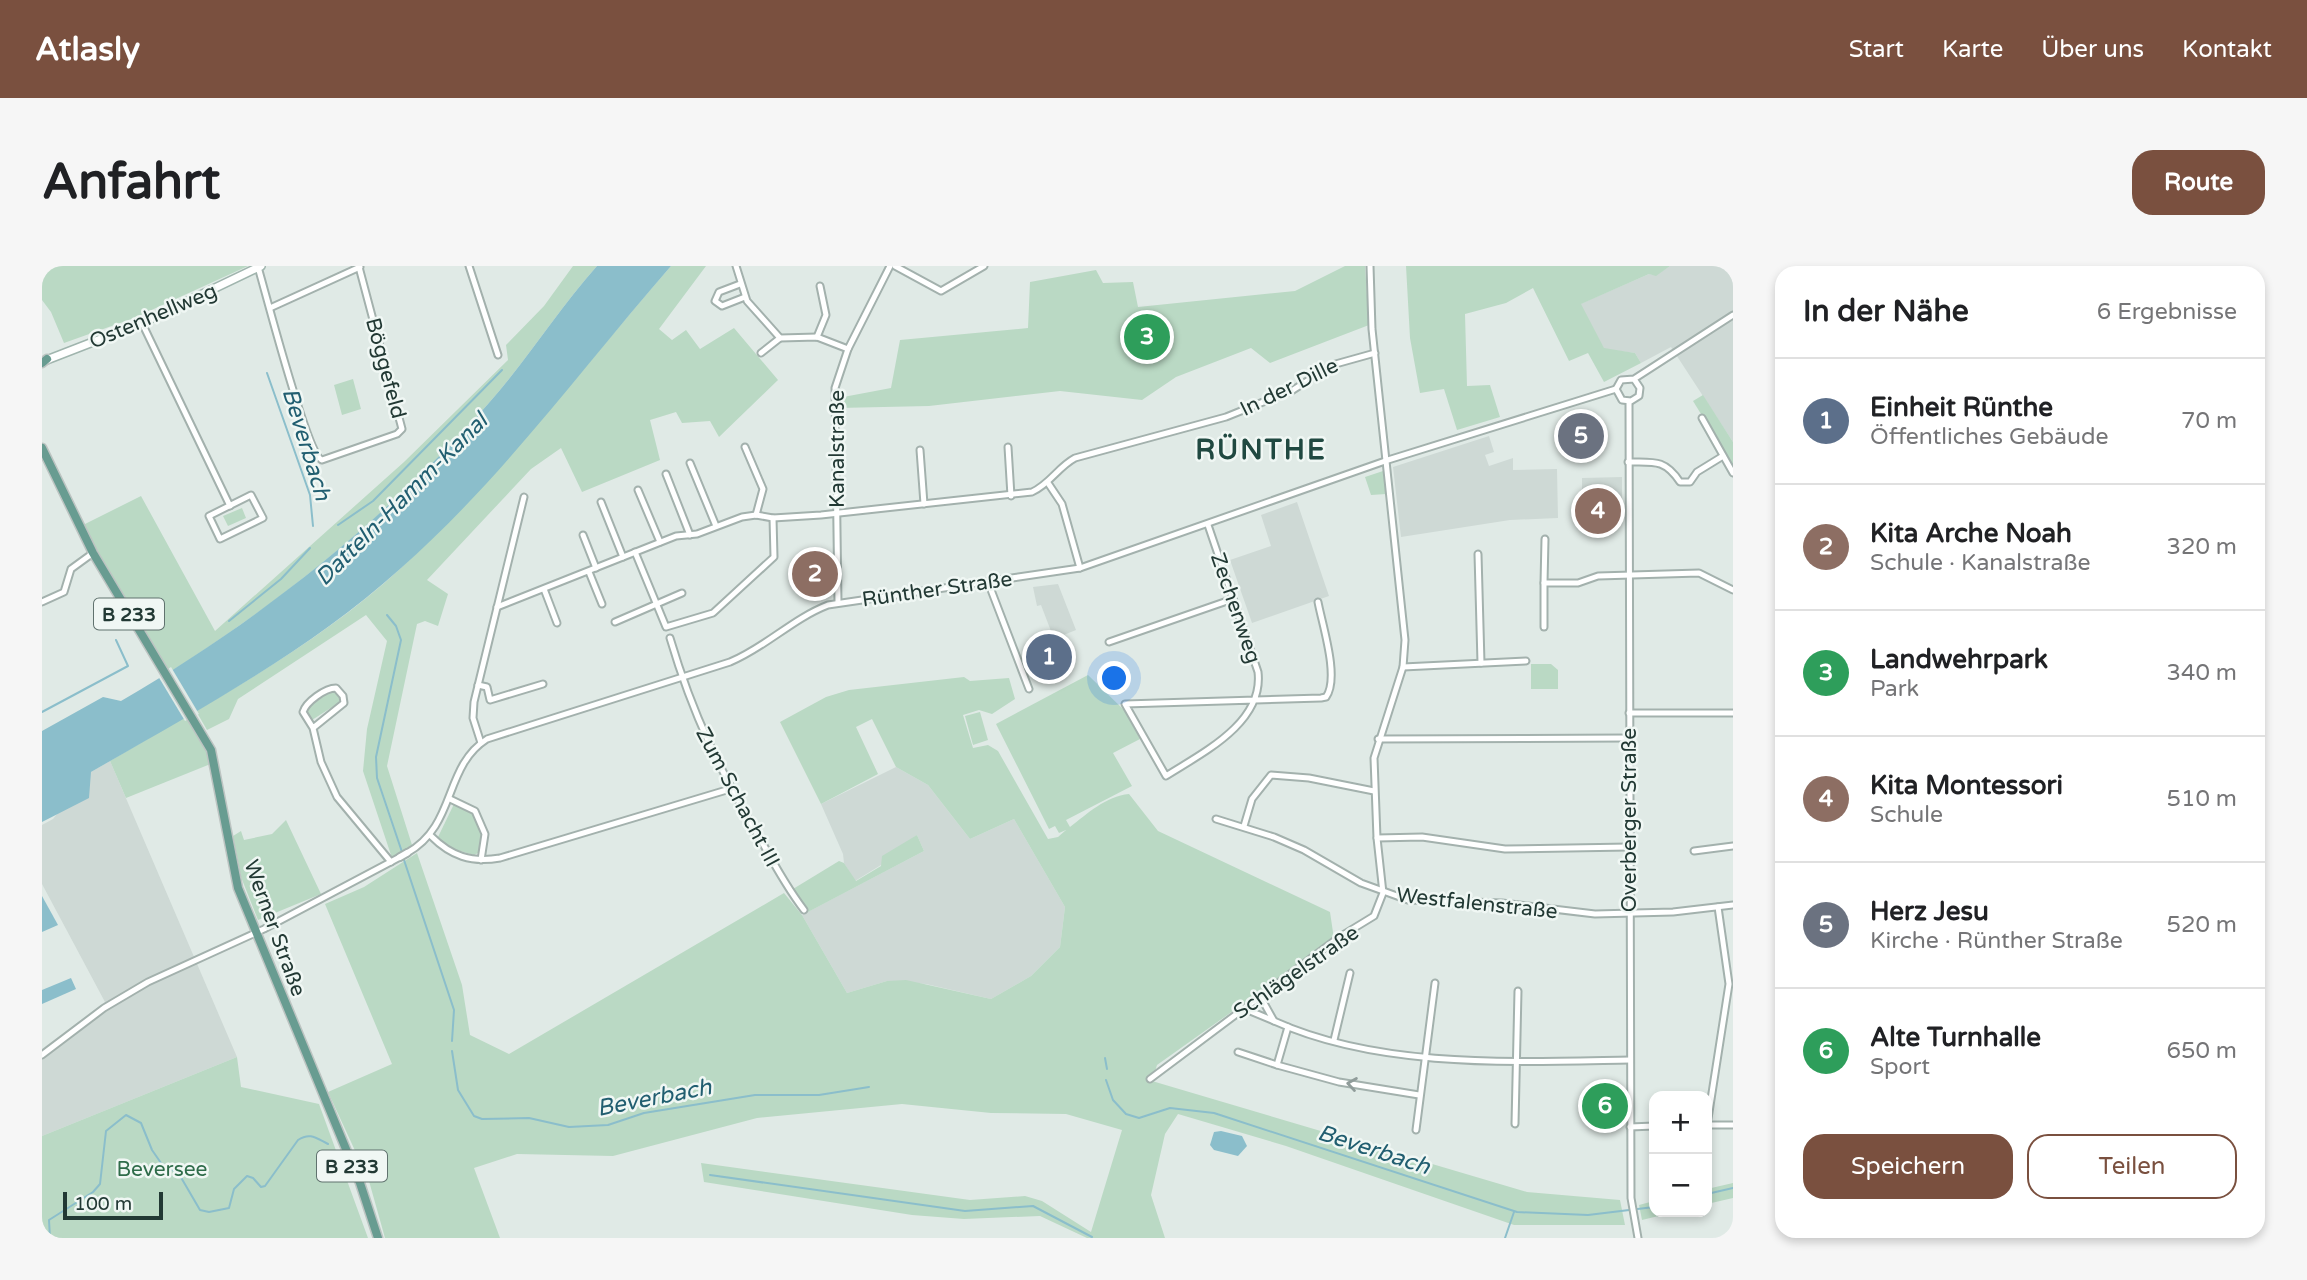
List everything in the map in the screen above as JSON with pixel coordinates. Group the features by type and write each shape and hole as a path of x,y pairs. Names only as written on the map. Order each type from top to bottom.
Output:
{"main road":[{"name":"Ostenhellweg","path":"43,361 142,323 259,267"},
{"name":"Werner Straße","path":"42,448 93,553 194,722 214,761 231,863 255,933 360,1183 378,1238"}],"street":[{"path":"468,266 498,355"},
{"path":"736,266 745,297 780,338"},
{"name":"Kanalstraße","path":"838,603 834,396 848,349 890,266"},
{"path":"895,266 941,291 984,266"},
{"path":"1370,266 1375,353 1404,612 1403,667 1378,739 1374,791 1383,893"},
{"name":"Böggefeld","path":"259,267 270,308 305,428 319,460 397,434 402,429 402,419 360,267 270,308"},
{"path":"740,284 719,292 715,301 722,306 745,297"},
{"path":"817,337 826,315 820,286"},
{"name":"Rünther Straße","path":"481,743 510,731 748,655 812,611 838,603 1080,568 1388,460 1616,389 1621,380 1634,379 1733,315"},
{"path":"142,323 230,506"},
{"path":"761,353 780,338 817,337 848,349"},
{"name":"In der Dille","path":"756,515 773,518 1032,492 1048,483 1062,466 1075,458 1226,417 1293,390 1340,362 1375,353"},
{"path":"1616,389 1620,398 1629,402 1640,392 1640,386 1634,379"},
{"name":"Overberger Straße","path":"1629,402 1630,1127 1631,1204 1638,1238"},
{"path":"1702,418 1733,473"},
{"path":"497,607 660,542 756,515 763,489 745,447"},
{"path":"1008,447 1012,496"},
{"path":"920,450 924,503"},
{"path":"1628,462 1660,463 1674,471 1678,480 1689,482 1696,472 1723,456"},
{"path":"690,463 716,526"},
{"path":"666,474 690,535"},
{"path":"1048,483 1062,504 1080,568"},
{"path":"638,490 660,542"},
{"path":"251,495 262,518 220,539 209,516 230,506 251,495"},
{"path":"42,1055 104,1008 148,982 255,933 404,855 431,836 450,799 460,769 481,743 474,718 478,685 524,497"},
{"path":"601,502 623,557"},
{"path":"635,552 666,627 713,613 774,557 773,518"},
{"name":"Zechenweg","path":"1208,524 1258,672 1256,700"},
{"path":"583,535 596,568"},
{"path":"1544,627 1545,539"},
{"path":"42,602 64,592 71,569 93,553"},
{"path":"1478,554 1481,663"},
{"path":"589,572 602,604"},
{"path":"1544,583 1578,583 1598,576 1699,573 1733,590"},
{"path":"988,582 1029,689"},
{"path":"544,589 557,623"},
{"path":"615,622 682,593"},
{"path":"1109,642 1233,599"},
{"path":"1256,700 1246,717 1229,732 1166,776 1125,704 1321,698 1329,693 1330,665 1318,602"},
{"name":"Zum Schacht III","path":"670,638 704,738 730,789 804,910"},
{"path":"1403,667 1526,661"},
{"path":"478,685 487,687 490,700 544,684"},
{"path":"313,728 344,703 343,696 336,688 330,688 304,707 304,715 313,728 321,762 337,797 391,862"},
{"path":"1629,713 1733,713"},
{"path":"1378,739 1628,738"},
{"path":"1244,826 1252,799 1272,775 1309,778 1374,791"},
{"path":"431,836 452,853 481,860 500,858 730,789"},
{"path":"450,799 475,811 485,834 481,860"},
{"name":"Westfalenstraße","path":"1216,819 1244,826 1304,850 1383,893 1420,901 1502,903 1574,913 1629,914 1733,905"},
{"path":"1377,838 1422,837 1505,849 1629,847"},
{"path":"1694,851 1733,846"},
{"name":"Schlägelstraße","path":"1150,1079 1338,938 1366,923 1374,915 1383,893"},
{"path":"1712,1093 1729,984 1718,907"},
{"path":"1334,1040 1350,974"},
{"path":"1416,1130 1435,982"},
{"path":"1515,1124 1518,991"},
{"path":"1260,996 1274,1021"},
{"path":"1243,1008 1289,1027 1334,1040 1424,1055 1515,1062 1630,1060"},
{"path":"1277,1065 1289,1027"},
{"path":"1238,1052 1339,1082 1419,1095"},
{"path":"1712,1125 1733,1125"},
{"path":"1630,1127 1649,1126"}],"shaded area":[{"path":"1670,266 1733,266 1733,442 1671,347 1641,363 1635,353 1604,349 1580,304 1649,274 1656,275"},
{"path":"1489,436 1494,452 1485,455 1489,466 1513,458 1513,470 1557,469 1558,518 1510,520 1401,537 1393,467"},
{"path":"1622,477 1622,524 1575,525 1574,498 1582,498 1582,478"},
{"path":"1297,502 1329,596 1252,623 1230,560 1271,546 1261,515"},
{"path":"1058,584 1076,630 1054,639 1041,605 1037,606 1033,587"},
{"path":"110,761 237,1057 42,1136 42,1049 105,1002 42,884 42,825 53,819 91,772"},
{"path":"896,767 928,785 970,839 1014,819 1065,907 1060,947 1031,976 991,999 926,984 887,981 847,993 802,915 924,851 917,835 881,865 855,881 844,863 843,854 821,804"}],"green space":[{"path":"42,266 248,266 134,318 64,343 51,312 42,300"},
{"path":"573,266 597,266 488,404 414,482 293,586 162,677 133,625 138,622 83,525 141,496 215,631 404,462 508,360 506,345 544,306"},
{"path":"671,266 706,266 659,329 672,340 686,330 700,349 734,328 778,380 719,437 710,421 682,423 676,412 650,420 660,460 582,492 561,448 531,469 427,580 448,594 438,626 425,621 417,624 387,766 412,845 392,858 363,771 367,729 387,641 366,615 238,699 229,719 207,730 196,711 276,663 354,608 438,533 507,459"},
{"path":"1345,266 1365,266 1369,325 1270,363 1251,348 1176,377 1142,400 1060,391 929,406 838,408 838,398 891,388 900,340 1028,328 1030,282 1096,270 1103,283 1133,282 1138,307 1295,291"},
{"path":"1406,266 1670,266 1656,276 1649,274 1581,304 1604,348 1635,353 1641,363 1604,382 1588,353 1569,361 1533,288 1506,303 1465,314 1467,386 1490,385 1500,417 1457,430 1444,389 1420,393 1410,338"},
{"path":"353,379 361,409 342,415 334,385"},
{"path":"1703,395 1733,442 1733,466 1693,401"},
{"path":"1383,471 1386,494 1371,495 1365,477"},
{"path":"242,508 246,518 228,526 223,516"},
{"path":"1531,664 1551,664 1558,670 1558,689 1531,689"},
{"path":"1088,675 1124,710 1140,739 1113,753 1132,786 1066,820 1070,827 1112,798 1129,794 1158,831 1330,912 1334,939 1157,1065 1152,1081 1527,1192 1620,1200 1625,1225 1514,1225 1286,1146 1178,1114 1165,1134 1151,1195 1165,1238 1087,1238 1040,1216 964,1219 912,1215 704,1182 701,1163 970,1200 1025,1196 1042,1201 1091,1232 1122,1130 1066,1114 991,1113 902,1104 757,1118 613,1156 517,1154 474,1168 500,1238 385,1238 369,1181 328,1092 392,1064 325,904 364,887 417,853 462,985 470,1035 509,1054 784,893 802,915 847,993 887,981 906,980 991,999 1031,976 1060,947 1065,907 1014,819 970,839 928,785 896,767 872,719 856,727 878,774 821,804 780,722 826,697 849,690 964,677 970,681 1009,678 1015,699 992,714 979,710 963,715 973,748 988,745 998,751 1048,839 1058,837 1066,830 1059,833 1055,826 1049,829 996,724"},
{"path":"329,692 339,694 340,702 312,720 307,712 308,708"},
{"path":"980,712 988,740 973,745 965,716"},
{"path":"188,715 213,763 126,798 110,761"},
{"path":"454,804 471,811 483,833 480,852 474,855 450,848 438,837"},
{"path":"286,820 321,894 258,920 241,877 233,836 241,831 244,840 272,834"},
{"path":"917,835 924,851 808,912 793,889 839,861 844,863 856,881 881,866 882,856"},
{"name":"Beversee","path":"237,1057 241,1087 319,1104 368,1238 42,1238 42,1136"},
{"path":"1733,1183 1733,1198 1712,1203 1712,1188"},
{"path":"1649,1202 1649,1217 1654,1217 1642,1220 1639,1205"}],"water":[{"name":"Datteln-Hamm-Kanal","path":"597,266 671,266 473,498 400,569 328,627 211,703 91,772 89,798 42,822 42,731 103,697 121,701 222,638 316,568 405,490 488,404"},
{"path":"42,896 58,925 42,932"},
{"path":"71,978 76,989 42,1004 42,990"},
{"path":"1214,1132 1242,1136 1247,1146 1238,1156 1214,1150 1210,1145"}],"pier":[{"path":"171,667 199,714 185,721 158,676"}],"waterway":[{"name":"Datteln-Hamm-Kanal","path":"338,525 373,501 502,370"},
{"name":"Beverbach","path":"267,373 310,495 313,526"},
{"path":"229,621 281,579 310,548"},
{"name":"Beverbach","path":"387,615 396,626 401,640 376,757 377,778 402,852"},
{"path":"42,712 128,666 116,640"},
{"name":"Beverbach","path":"403,857 454,1010 452,1041"},
{"name":"Beverbach","path":"452,1051 458,1090 474,1116 482,1119 529,1118 569,1127 608,1125 644,1113 755,1095 819,1095 869,1087"},
{"name":"Beverbach","path":"1105,1058 1107,1069"},
{"name":"Beverbach","path":"1106,1080 1113,1100 1126,1114 1139,1118 1170,1108 1214,1113 1517,1212 1588,1215 1649,1208"},
{"name":"Beverbach","path":"50,1238 49,1220 93,1192 100,1184 106,1131 126,1115 141,1123 152,1150 161,1163 179,1174 200,1210 209,1212 229,1208 234,1189 247,1176 253,1178 261,1187 265,1186 298,1140 310,1136 328,1144"},
{"path":"710,1175 965,1211 1033,1206 1092,1237"},
{"name":"Beverbach","path":"1712,1193 1733,1188"},
{"path":"1505,1238 1514,1212"}],"place":[{"name":"Landwehrpark","path":"1147,337"},
{"name":"Herz Jesu","path":"1581,436"},
{"name":"Kita Montessori","path":"1598,511"},
{"name":"Kita Arche Noah","path":"815,574"},
{"name":"Einheit Rünthe","path":"1049,657"},
{"name":"Alte Turnhalle","path":"1605,1106"}],"district":[{"name":"RÜNTHE","path":"1261,449"}]}
